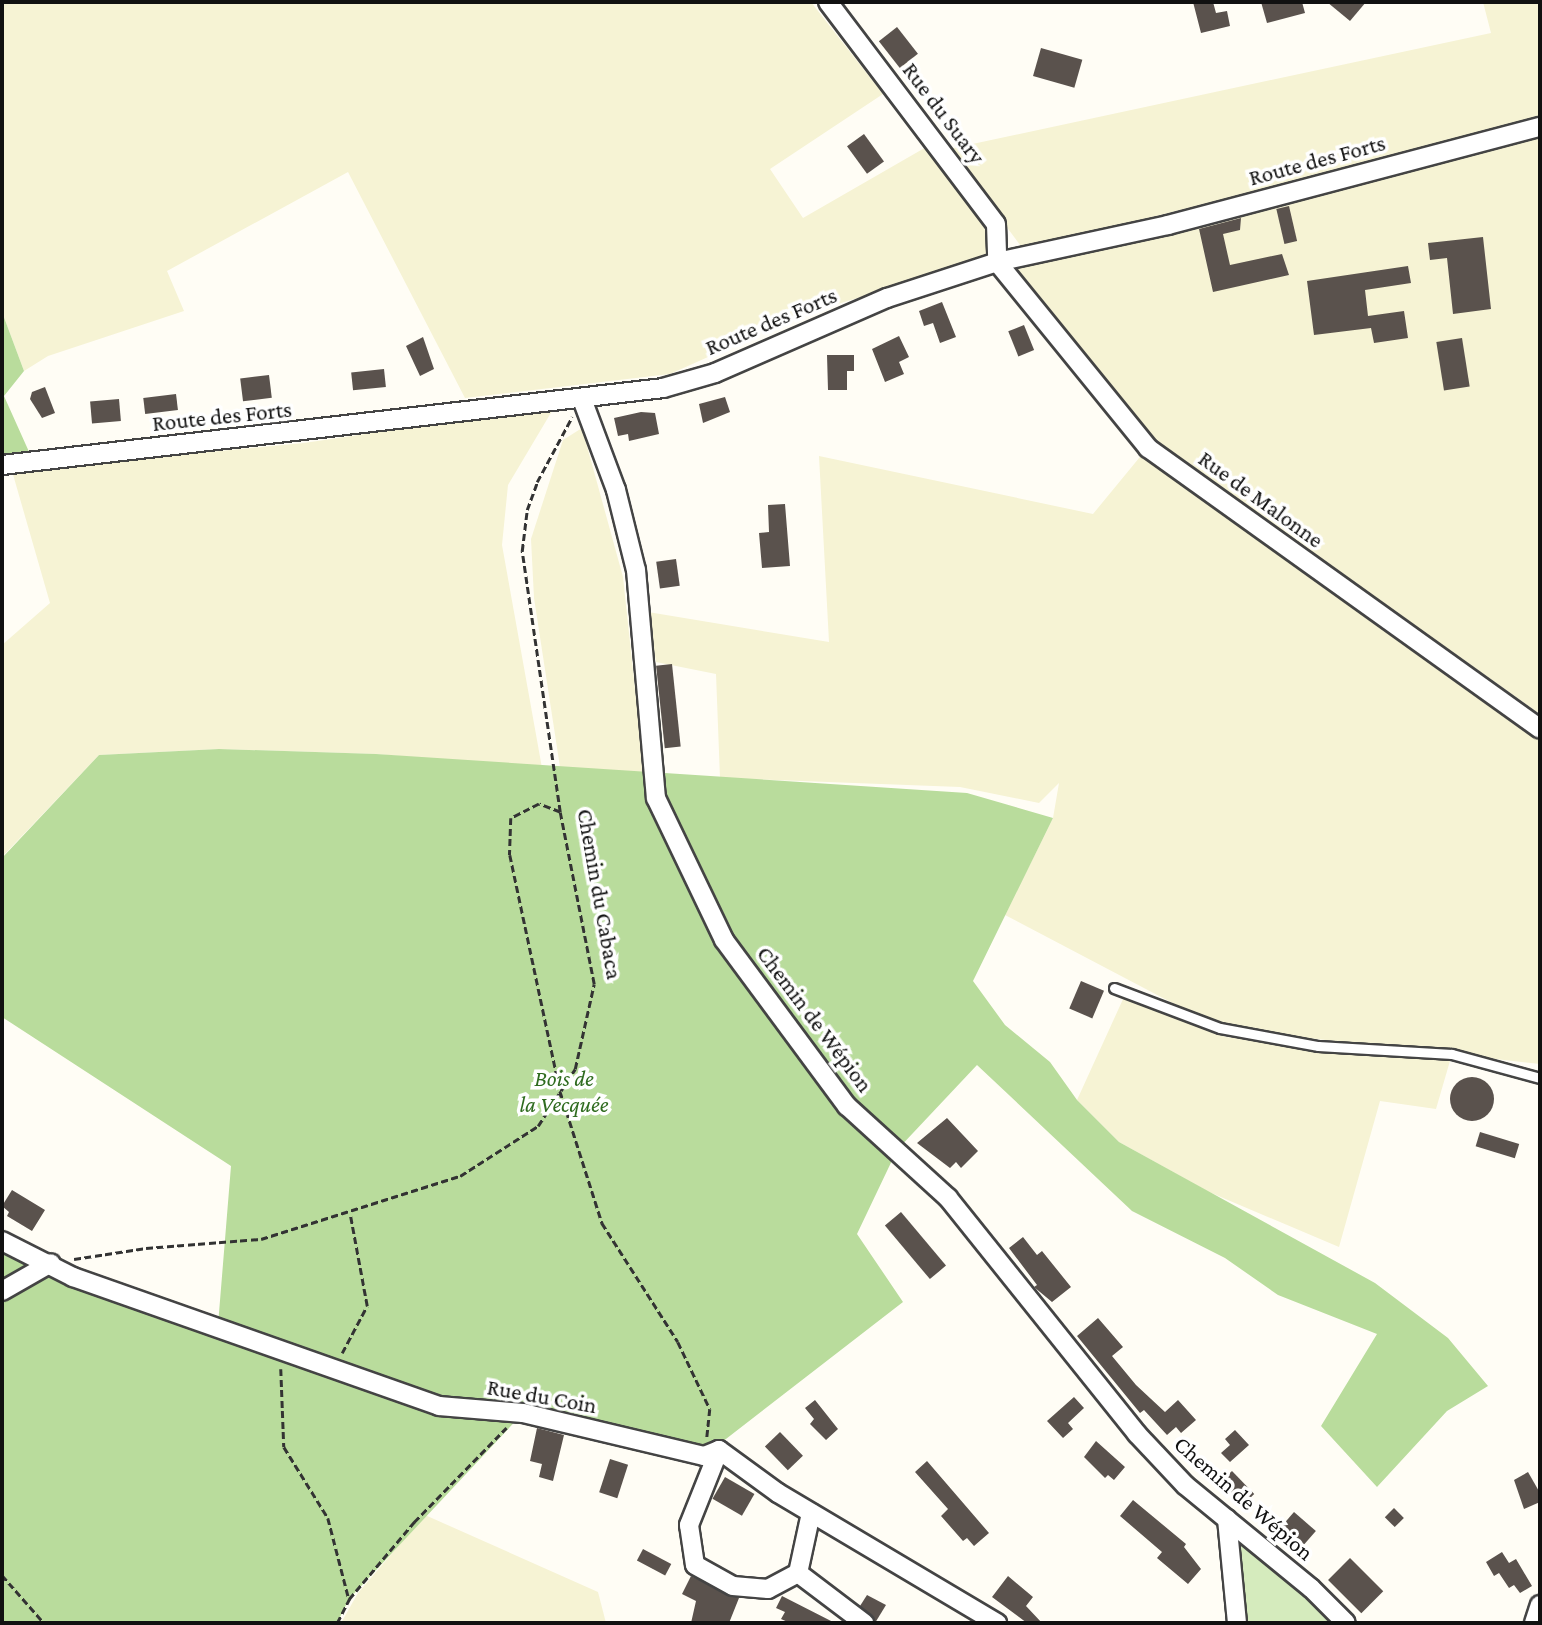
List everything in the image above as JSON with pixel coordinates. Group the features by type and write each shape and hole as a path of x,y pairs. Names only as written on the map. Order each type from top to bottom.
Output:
{"street":[{"name":"Rue du Suary","path":"828,2 996,224 998,262"},
{"name":"Route des Forts","path":"2,465 663,388 715,373 887,298 998,262 1168,225 1540,127"},
{"name":"Rue de Malonne","path":"998,262 1148,448 1540,729"},
{"name":"Chemin de Wépion","path":"582,399 616,489 636,570 656,798 724,940 847,1106 948,1198 1137,1434 1185,1485 1311,1588 1346,1623"},
{"name":"Rue du Coin","path":"2,1241 51,1263 73,1277 439,1406 523,1413 712,1453 997,1623"},
{"path":"2,1291 51,1263"},
{"path":"712,1453 689,1525 695,1565 733,1586 768,1590 798,1573 811,1513"},
{"path":"1227,1519 1237,1623"},
{"path":"798,1573 864,1623"},
{"path":"1534,1623 1540,1605"}],"lane":[{"path":"1114,988 1220,1028 1318,1046 1452,1054 1540,1078"}],"path":[{"name":"Chemin du Cabaca","path":"51,1263 146,1248 261,1239 350,1214 460,1176 538,1126 575,1069 594,984 560,813 522,551 527,510 537,482 582,399"},
{"path":"560,813 539,804 511,818 510,855 560,1091 603,1223 678,1342 710,1409 712,1453"},
{"path":"334,1369 367,1306 350,1214"},
{"path":"280,1349 284,1447 328,1518 349,1599"},
{"path":"337,1623 349,1599 465,1468 523,1413"},
{"path":"2,1575 44,1623"}],"shaded area":[{"path":"2,2 811,2 883,94 770,169 803,218 928,146 988,228 992,258 804,314 670,374 465,398 348,172 167,271 184,311 48,356 24,371 2,312"},
{"path":"1483,2 1540,2 1540,121 1023,249 949,149 1491,33"},
{"path":"1540,134 1540,714 1155,442 1011,266"},
{"path":"555,406 508,485 502,545 542,768 376,754 219,749 99,755 2,857 2,645 50,603 12,471 304,443"},
{"path":"582,428 623,577 644,773 560,767 534,598 531,539 563,440"},
{"path":"1144,452 1540,737 1540,1064 1452,1054 1436,1109 1380,1101 1339,1247 1209,1192 1119,1142 1077,1100 1124,997 1226,1037 1390,1054 1442,1053 1220,1028 1005,915 1053,818 1059,783 1039,803 960,787 720,778 716,674 656,662 648,612 829,642 819,456 1093,514"},
{"path":"425,1515 598,1592 606,1623 341,1623 358,1593"}],"green space":[{"path":"2,312 24,371 4,396 30,454 2,455"},
{"name":"Bois de la Vecquée","path":"219,749 376,754 967,793 1053,818 973,981 1005,1025 1050,1062 1077,1100 1119,1142 1375,1283 1448,1338 1488,1386 1447,1411 1377,1487 1321,1426 1377,1334 1278,1295 1225,1258 1132,1211 977,1065 897,1150 857,1234 903,1302 704,1456 523,1413 349,1599 337,1623 2,1623 2,1246 218,1325 231,1166 2,1017 2,858 99,755"},
{"path":"1227,1519 1346,1623 1237,1623"}],"building":[{"path":"1193,2 1213,2 1216,13 1227,11 1230,26 1201,33"},
{"path":"1261,2 1302,2 1305,13 1267,23"},
{"path":"1327,2 1366,2 1350,21"},
{"path":"897,27 918,54 900,68 879,41"},
{"path":"1041,48 1082,60 1074,88 1033,76"},
{"path":"864,134 884,162 867,174 847,146"},
{"path":"1289,206 1297,241 1284,244 1276,209"},
{"path":"1241,218 1240,230 1223,234 1230,265 1282,254 1289,275 1213,292 1199,229"},
{"path":"1483,237 1491,309 1453,314 1447,258 1430,260 1428,243"},
{"path":"1408,266 1411,283 1365,290 1368,316 1404,311 1408,338 1374,343 1371,328 1314,335 1307,281"},
{"path":"942,302 956,337 940,343 933,323 924,326 919,311"},
{"path":"1024,325 1034,350 1018,356 1008,331"},
{"path":"899,336 909,357 899,362 904,374 885,382 872,349"},
{"path":"423,337 434,369 420,376 406,346"},
{"path":"1462,338 1470,386 1444,390 1436,342"},
{"path":"827,355 854,355 854,371 847,371 847,390 828,390"},
{"path":"384,369 386,387 353,390 351,372"},
{"path":"269,375 272,398 243,401 240,379"},
{"path":"45,387 55,413 42,418 30,399 32,392"},
{"path":"176,394 178,410 145,414 143,398"},
{"path":"725,397 730,412 703,423 699,404"},
{"path":"119,399 121,421 92,423 90,402"},
{"path":"641,412 655,413 659,434 629,441 628,434 618,436 614,418"},
{"path":"785,504 790,566 762,568 759,533 769,532 768,505"},
{"path":"676,559 680,586 660,589 656,562"},
{"path":"672,664 681,747 665,748 656,666"},
{"path":"1081,981 1104,991 1092,1018 1069,1009"},
{"path":"1472,1077 1481,1078 1488,1083 1493,1090 1493,1108 1488,1115 1481,1120 1472,1121 1463,1120 1456,1115 1451,1108 1450,1099 1451,1090 1456,1083 1463,1078"},
{"path":"947,1118 978,1151 961,1168 956,1162 950,1168 917,1143"},
{"path":"1480,1132 1519,1144 1515,1158 1476,1146"},
{"path":"12,1190 45,1210 32,1231 7,1216 9,1212 2,1206"},
{"path":"901,1212 946,1266 930,1279 885,1225"},
{"path":"1023,1237 1037,1255 1042,1251 1071,1287 1052,1302 1034,1287 1037,1285 1009,1248"},
{"path":"1098,1318 1123,1347 1112,1356 1136,1385 1165,1412 1178,1400 1196,1420 1181,1433 1176,1427 1167,1435 1144,1410 1140,1413 1077,1336"},
{"path":"1074,1397 1084,1408 1068,1423 1073,1429 1063,1438 1047,1421"},
{"path":"815,1400 838,1429 826,1440 810,1424 814,1419 805,1408"},
{"path":"537,1428 564,1435 553,1481 539,1477 542,1464 530,1461"},
{"path":"1235,1430 1249,1445 1230,1462 1221,1453 1230,1445 1225,1439"},
{"path":"780,1432 803,1456 788,1470 765,1447"},
{"path":"1096,1441 1125,1467 1114,1480 1108,1475 1105,1478 1084,1457"},
{"path":"610,1459 628,1465 617,1498 599,1492"},
{"path":"927,1461 989,1533 974,1546 967,1538 963,1541 941,1516 948,1509 915,1472"},
{"path":"1232,1471 1254,1494 1242,1506 1220,1483"},
{"path":"1528,1472 1540,1493 1540,1502 1524,1509 1514,1480"},
{"path":"725,1477 754,1494 742,1516 712,1499"},
{"path":"1133,1500 1186,1544 1184,1547 1201,1569 1188,1584 1157,1558 1162,1552 1120,1516"},
{"path":"1394,1508 1404,1518 1395,1527 1385,1517"},
{"path":"1294,1512 1316,1531 1303,1545 1282,1526"},
{"path":"643,1549 671,1564 665,1576 637,1560"},
{"path":"1502,1552 1509,1563 1516,1559 1532,1586 1520,1593 1514,1585 1509,1588 1499,1573 1494,1576 1486,1562"},
{"path":"1350,1558 1383,1591 1361,1613 1328,1580"},
{"path":"691,1576 739,1598 729,1623 691,1623 696,1601 682,1594"},
{"path":"1008,1576 1033,1597 1026,1606 1042,1623 1027,1623 992,1597"},
{"path":"867,1595 886,1605 875,1623 860,1606"},
{"path":"782,1596 835,1623 790,1623 781,1619 785,1612 776,1608"}]}
